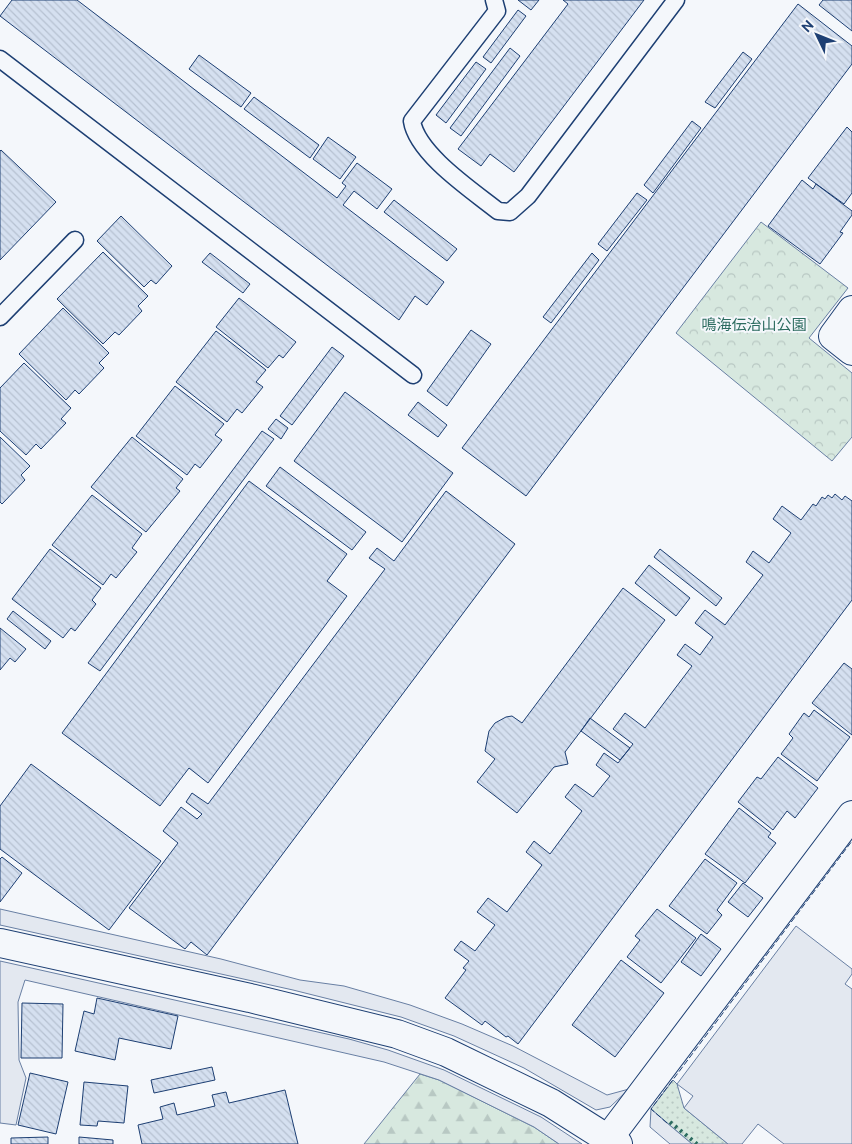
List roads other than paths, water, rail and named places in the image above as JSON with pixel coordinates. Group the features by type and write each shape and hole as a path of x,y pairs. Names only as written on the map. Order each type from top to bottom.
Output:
{"street":[{"path":"852,310 833,336 852,351"},
{"path":"0,943 240,996 397,1034 446,1052 551,1103 613,1142 852,815"}],"lane":[{"path":"494,0 497,11 412,121 413,130 434,159 498,211 510,212 528,196 676,0"},
{"path":"0,59 413,375"},
{"path":"0,317 75,240"}],"park label":[{"name":"鳴海伝治山公園","path":"754,324"}]}
